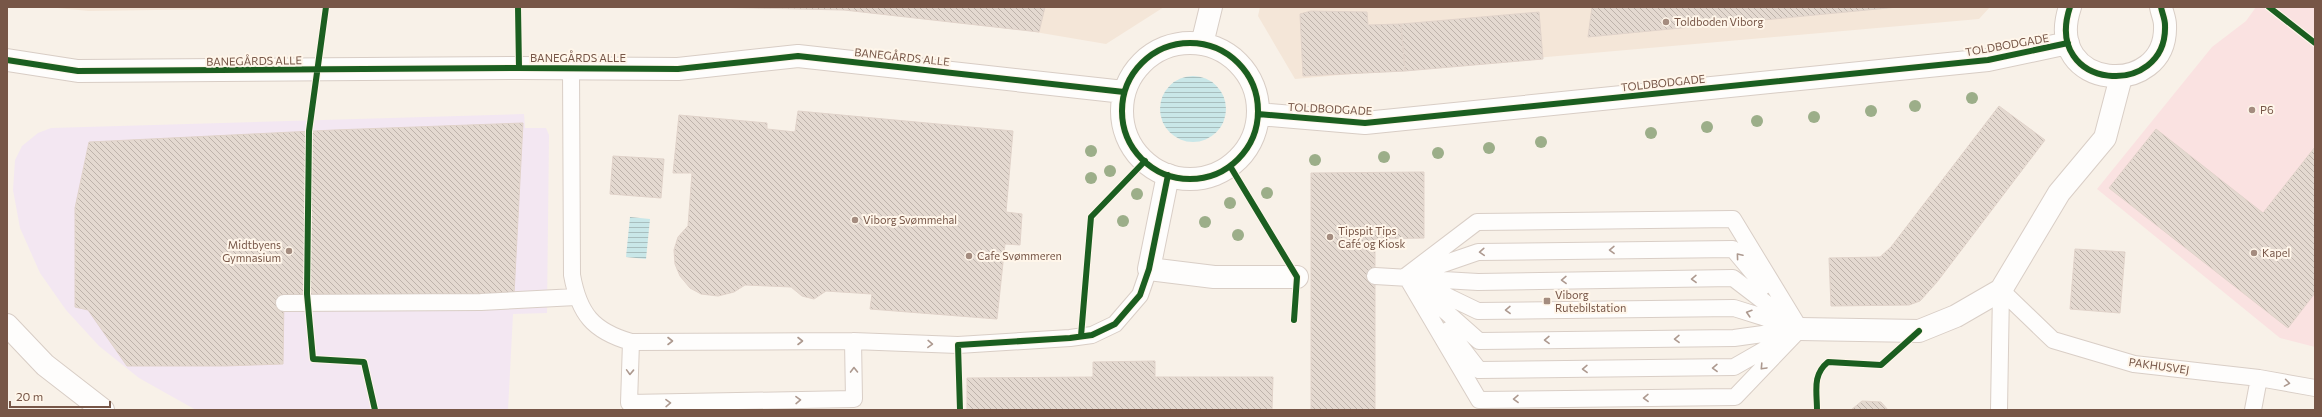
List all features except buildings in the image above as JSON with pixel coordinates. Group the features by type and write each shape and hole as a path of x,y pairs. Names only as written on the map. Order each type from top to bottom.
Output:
{"street":[{"path":"1202,44 1211,7"},
{"path":"2070,7 2065,22 2068,43 2076,59 2088,70 2104,76 2121,77 2139,71 2154,59 2163,43 2165,24 2161,7"},
{"name":"TOLDBODGADE","path":"1258,114 1365,123 1988,60 2068,43"},
{"path":"1179,44 1202,44 1225,52 1244,69 1255,90 1258,114 1251,140 1244,152 1230,166 1216,174 1200,178 1184,179 1168,175 1148,165 1134,149 1124,130 1122,108 1124,92 1138,66 1157,52 1179,44"},
{"name":"BANEGÅRDS ALLE","path":"7,60 78,71 571,68 678,69 798,56 1124,92"},
{"path":"1800,329 1919,331 1956,316 2001,290 2059,193 2104,138 2121,77"},
{"path":"1168,175 1149,269 1214,277 1304,277"},
{"path":"7,325 45,365 102,410"}],"lane":[{"name":"BANEGÅRDS ALLE","path":"571,68 572,275 576,297 592,323 611,336 631,342 853,340 958,345 1070,338 1092,335 1115,324 1140,295 1149,269"},
{"path":"1406,276 1477,222 1733,219 1800,329"},
{"path":"1406,276 1478,252 1733,249 1800,329"},
{"path":"1375,276 1406,276 1478,282 1733,278 1800,329"},
{"path":"1406,276 1478,311 1734,308 1800,329"},
{"path":"1406,276 1479,341 1734,338 1800,329"},
{"path":"1406,276 1479,370 1734,367 1800,329"},
{"path":"1406,276 1479,400 1735,397 1800,329"},
{"path":"1999,410 2001,290"},
{"name":"PAKHUSVEJ","path":"2001,290 2053,340 2134,364 2259,378 2315,388"},
{"path":"284,303 481,302 576,297"},
{"path":"631,342 629,403 854,399 853,340"},
{"path":"2253,410 2259,378"}],"shaded area":[{"path":"47,7 365,7 89,11"},
{"path":"886,7 1164,7 1106,44"},
{"path":"1260,7 1990,7 1979,19 1295,79 1258,16"},
{"path":"2256,7 2315,7 2315,347 2280,338 2097,189 2212,47 2246,21"},
{"name":"Midtbyens Gymnasium","path":"524,114 525,128 546,128 549,135 547,313 513,314 508,410 196,410 139,378 99,346 66,310 40,273 20,228 13,190 15,160 22,146 38,133 51,128"}],"water":[{"path":"1193,76 1205,79 1216,86 1223,97 1226,109 1223,121 1216,132 1205,139 1193,142 1181,139 1170,132 1163,121 1160,109 1163,97 1170,86 1181,79"},
{"path":"630,217 650,219 646,259 626,257"}],"cycle path":[{"path":"326,7 309,131 307,294 313,359 364,362 375,410"},
{"path":"518,7 519,68"},
{"path":"2070,7 2066,35 2073,56 2089,69 2108,76 2129,74 2147,66 2161,49 2165,25 2161,7"},
{"path":"2269,7 2315,43"},
{"path":"1190,43 1210,46 1222,51 1238,63 1250,79 1255,91 1258,111 1255,131 1250,143 1238,159 1222,171 1210,176 1190,179 1170,176 1158,171 1142,159 1130,143 1125,131 1122,111 1125,91 1130,79 1142,63 1158,51 1170,46 1190,43"},
{"path":"1258,114 1365,123 1988,60 2068,43"},
{"path":"7,60 78,71 519,68 678,69 798,56 1124,92"},
{"path":"1081,336 1091,217 1145,161"},
{"path":"1230,166 1297,277 1294,320"},
{"path":"960,410 958,345 1070,338 1092,335 1115,324 1140,295 1149,269 1168,175"},
{"path":"1817,410 1817,378 1823,367 1828,362 1881,365 1919,331"}],"place":[{"name":"Toldboden Viborg","path":"1666,22"},
{"name":"P6","path":"2252,110"},
{"name":"Viborg Svømmehal","path":"855,220"},
{"name":"Tipspit Tips Café og Kiosk","path":"1330,237"},
{"name":"Midtbyens Gymnasium","path":"289,251"},
{"name":"Kapel","path":"2254,253"},
{"name":"Cafe Svømmeren","path":"969,256"},
{"name":"Viborg Rutebilstation","path":"1547,301"}]}
